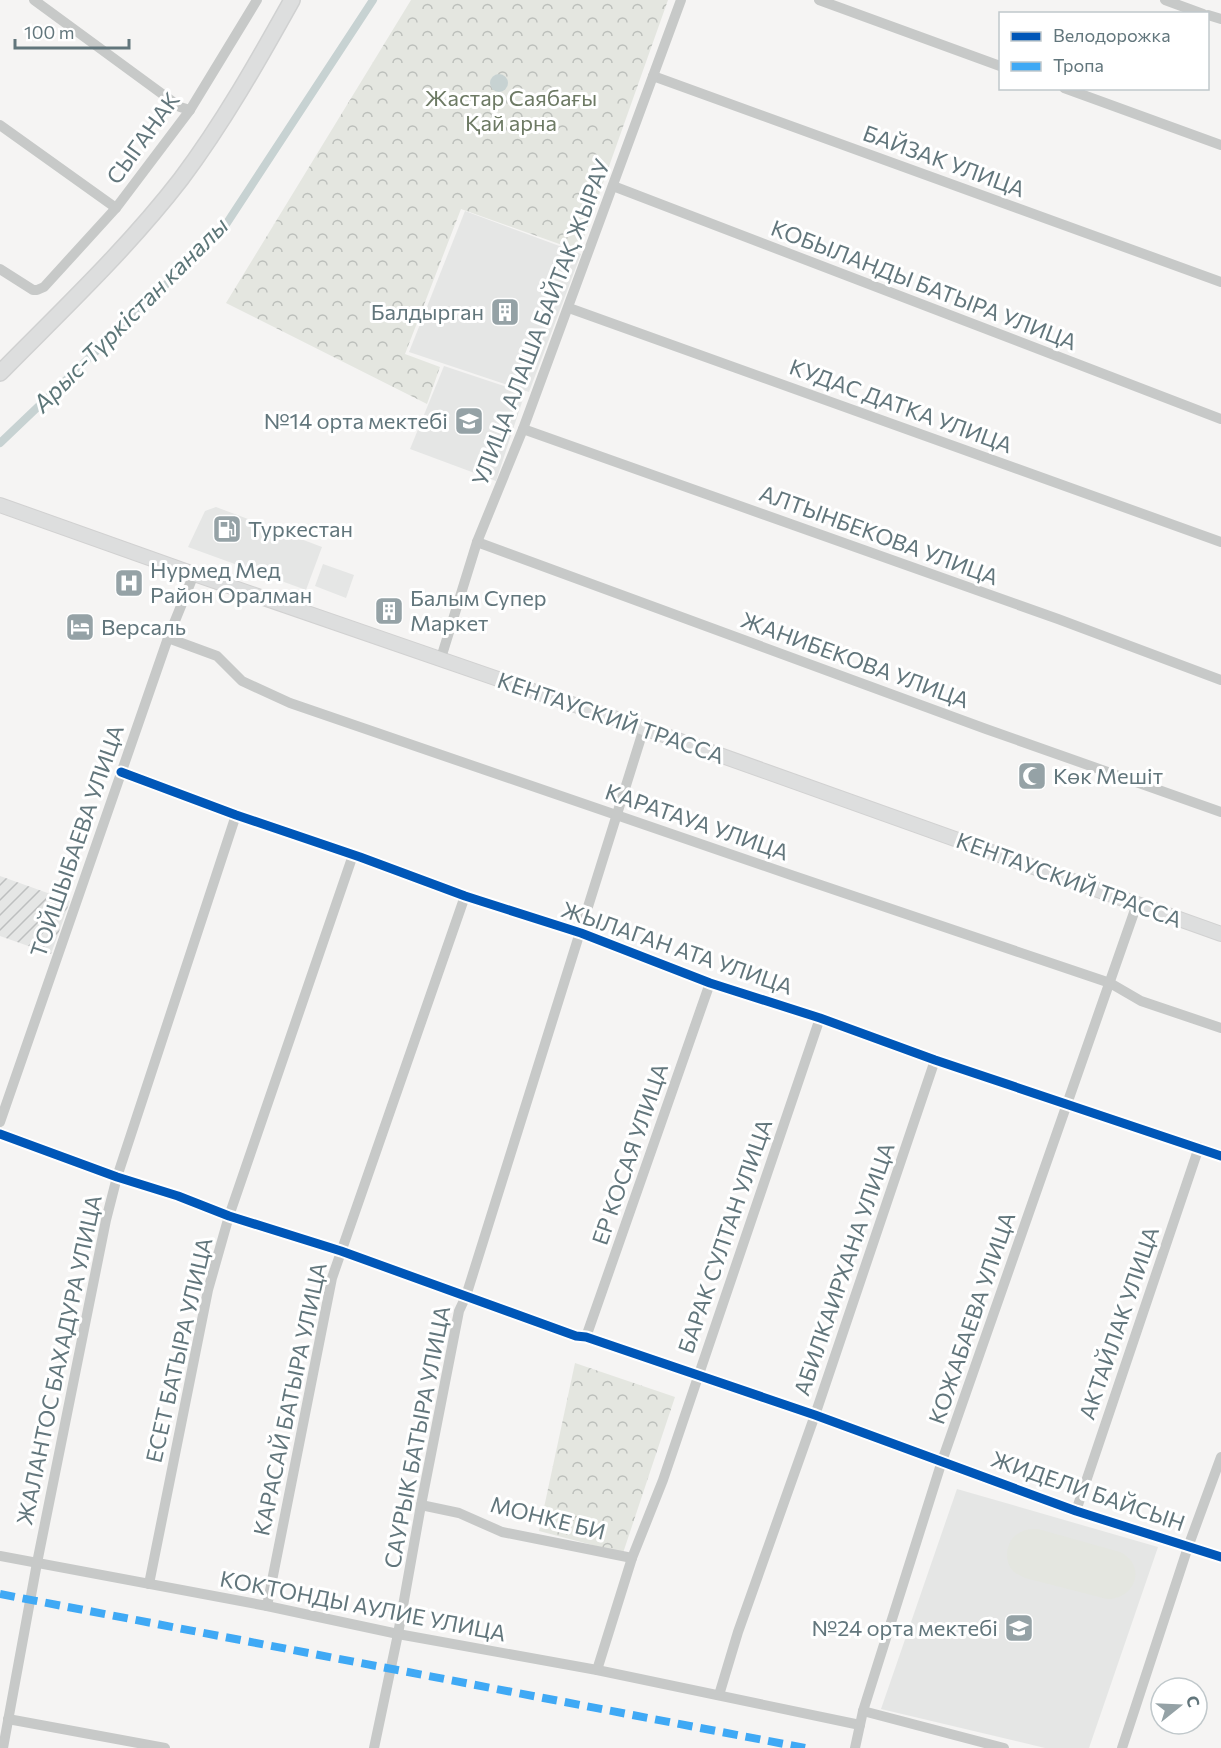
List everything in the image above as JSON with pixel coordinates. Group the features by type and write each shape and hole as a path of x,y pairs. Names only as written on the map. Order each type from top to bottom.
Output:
{"highway":[{"path":"0,359 135,221 174,172 239,73 281,0"},
{"path":"0,373 135,235 182,178 253,68 292,0"}],"main road":[{"name":"КЕНТАУСКИЙ ТРАССА","path":"0,505 644,728 1221,934"}],"street":[{"path":"34,0 180,107 190,110"},
{"name":"СЫГАНАК","path":"0,269 33,290 44,287 116,208 190,110 257,0"},
{"name":"УЛИЦА АЛАША БАЙТАҚ ЖЫРАУ","path":"441,658 477,542 569,308 681,0"},
{"path":"819,0 999,66"},
{"path":"1165,0 1199,12"},
{"name":"БАЙЗАК УЛИЦА","path":"653,76 1221,282"},
{"path":"1070,90 1221,145"},
{"path":"0,125 116,208"},
{"name":"КОБЫЛАНДЫ БАТЫРА УЛИЦА","path":"613,186 1221,419"},
{"name":"КУДАС ДАТКА УЛИЦА","path":"569,308 1221,542"},
{"name":"АЛТЫНБЕКОВА УЛИЦА","path":"523,429 1047,615 1221,680"},
{"name":"ЖАНИБЕКОВА УЛИЦА","path":"477,542 986,729 1221,812"},
{"name":"ТОЙШЫБАЕВА УЛИЦА","path":"0,1122 168,639 194,574"},
{"name":"КАРАТАУА УЛИЦА","path":"168,639 217,656 242,681 290,703 616,816 1110,982 1141,1001 1221,1028"},
{"name":"САУРЫК БАТЫРА УЛИЦА","path":"374,1748 459,1311 644,728"},
{"name":"ЖЫЛАГАН АТА УЛИЦА","path":"121,772 465,896 580,933 710,983 820,1018 935,1060 1221,1155"},
{"name":"ЖАЛАНТОС БАХАДУРА УЛИЦА","path":"3,1748 103,1231 117,1177 236,815"},
{"name":"ЕСЕТ БАТЫРА УЛИЦА","path":"148,1584 208,1290 229,1216 353,855"},
{"name":"КАРАСАЙ БАТЫРА УЛИЦА","path":"267,1606 332,1278 465,896"},
{"name":"КОЖАБАЕВА УЛИЦА","path":"855,1748 863,1711 942,1461 1137,904"},
{"name":"ЕР КОСАЯ УЛИЦА","path":"586,1337 710,983"},
{"name":"БАРАК СУЛТАН УЛИЦА","path":"597,1670 632,1558 663,1480 820,1018"},
{"name":"АБИЛКАИРХАНА УЛИЦА","path":"719,1695 738,1632 815,1415 935,1060"},
{"name":"ЖИДЕЛИ БАЙСЫН","path":"0,1134 229,1216 341,1251 576,1336 586,1337 815,1415 1076,1511 1221,1557"},
{"name":"АКТАЙЛАК УЛИЦА","path":"1076,1511 1199,1148"},
{"path":"1122,1748 1188,1547 1221,1457"},
{"name":"МОНКЕ БИ","path":"421,1505 459,1513 502,1532 632,1558"},
{"name":"КОКТОНДЫ АУЛИЕ УЛИЦА","path":"0,1556 267,1606 398,1634 597,1670 860,1725"},
{"path":"863,1711 1004,1748"},
{"path":"8,1719 165,1748"}],"shaded area":[{"path":"499,74 505,77 508,83 505,89 499,92 493,89 490,83 493,77"},
{"path":"465,211 581,254 529,392 409,352"},
{"name":"№14 орта мектебі","path":"444,366 525,393 496,481 410,449"},
{"path":"216,507 322,547 306,590 188,547 205,511"},
{"path":"323,564 354,575 346,598 315,586"},
{"path":"0,876 70,901 51,954 0,936"},
{"name":"№24 орта мектебі","path":"957,1489 1158,1547 1089,1748 1045,1748 881,1709"}],"green space":[{"name":"Жастар Саябағы Қай арна","path":"411,0 668,0 579,251 461,209 405,354 440,367 427,404 226,303"},
{"path":"575,1363 675,1397 623,1553 539,1531"},
{"path":"1038,1529 1120,1552 1133,1565 1135,1573 1131,1588 1117,1598 1107,1599 1025,1578 1016,1573 1010,1566 1007,1556 1011,1540 1024,1531"}],"waterway":[{"name":"Арыс-Түркістан каналы","path":"0,443 221,232 373,0"}],"marked path":[{"path":"0,1594 805,1748"}],"cycle path":[{"path":"121,772 465,896 581,933 710,983 820,1018 935,1060 1221,1156"},
{"path":"0,1134 229,1216 341,1251 576,1336 586,1337 815,1415 1076,1511 1221,1557"}],"place":[{"name":"Балдырган","path":"505,312"},
{"name":"№14 орта мектебі","path":"469,421"},
{"name":"Туркестан","path":"227,529"},
{"name":"Нурмед Мед Район Оралман","path":"129,583"},
{"name":"Балым Супер Маркет","path":"389,611"},
{"name":"Версаль","path":"80,627"},
{"name":"Көк Мешіт","path":"1032,776"},
{"name":"№24 орта мектебі","path":"1019,1628"}]}
